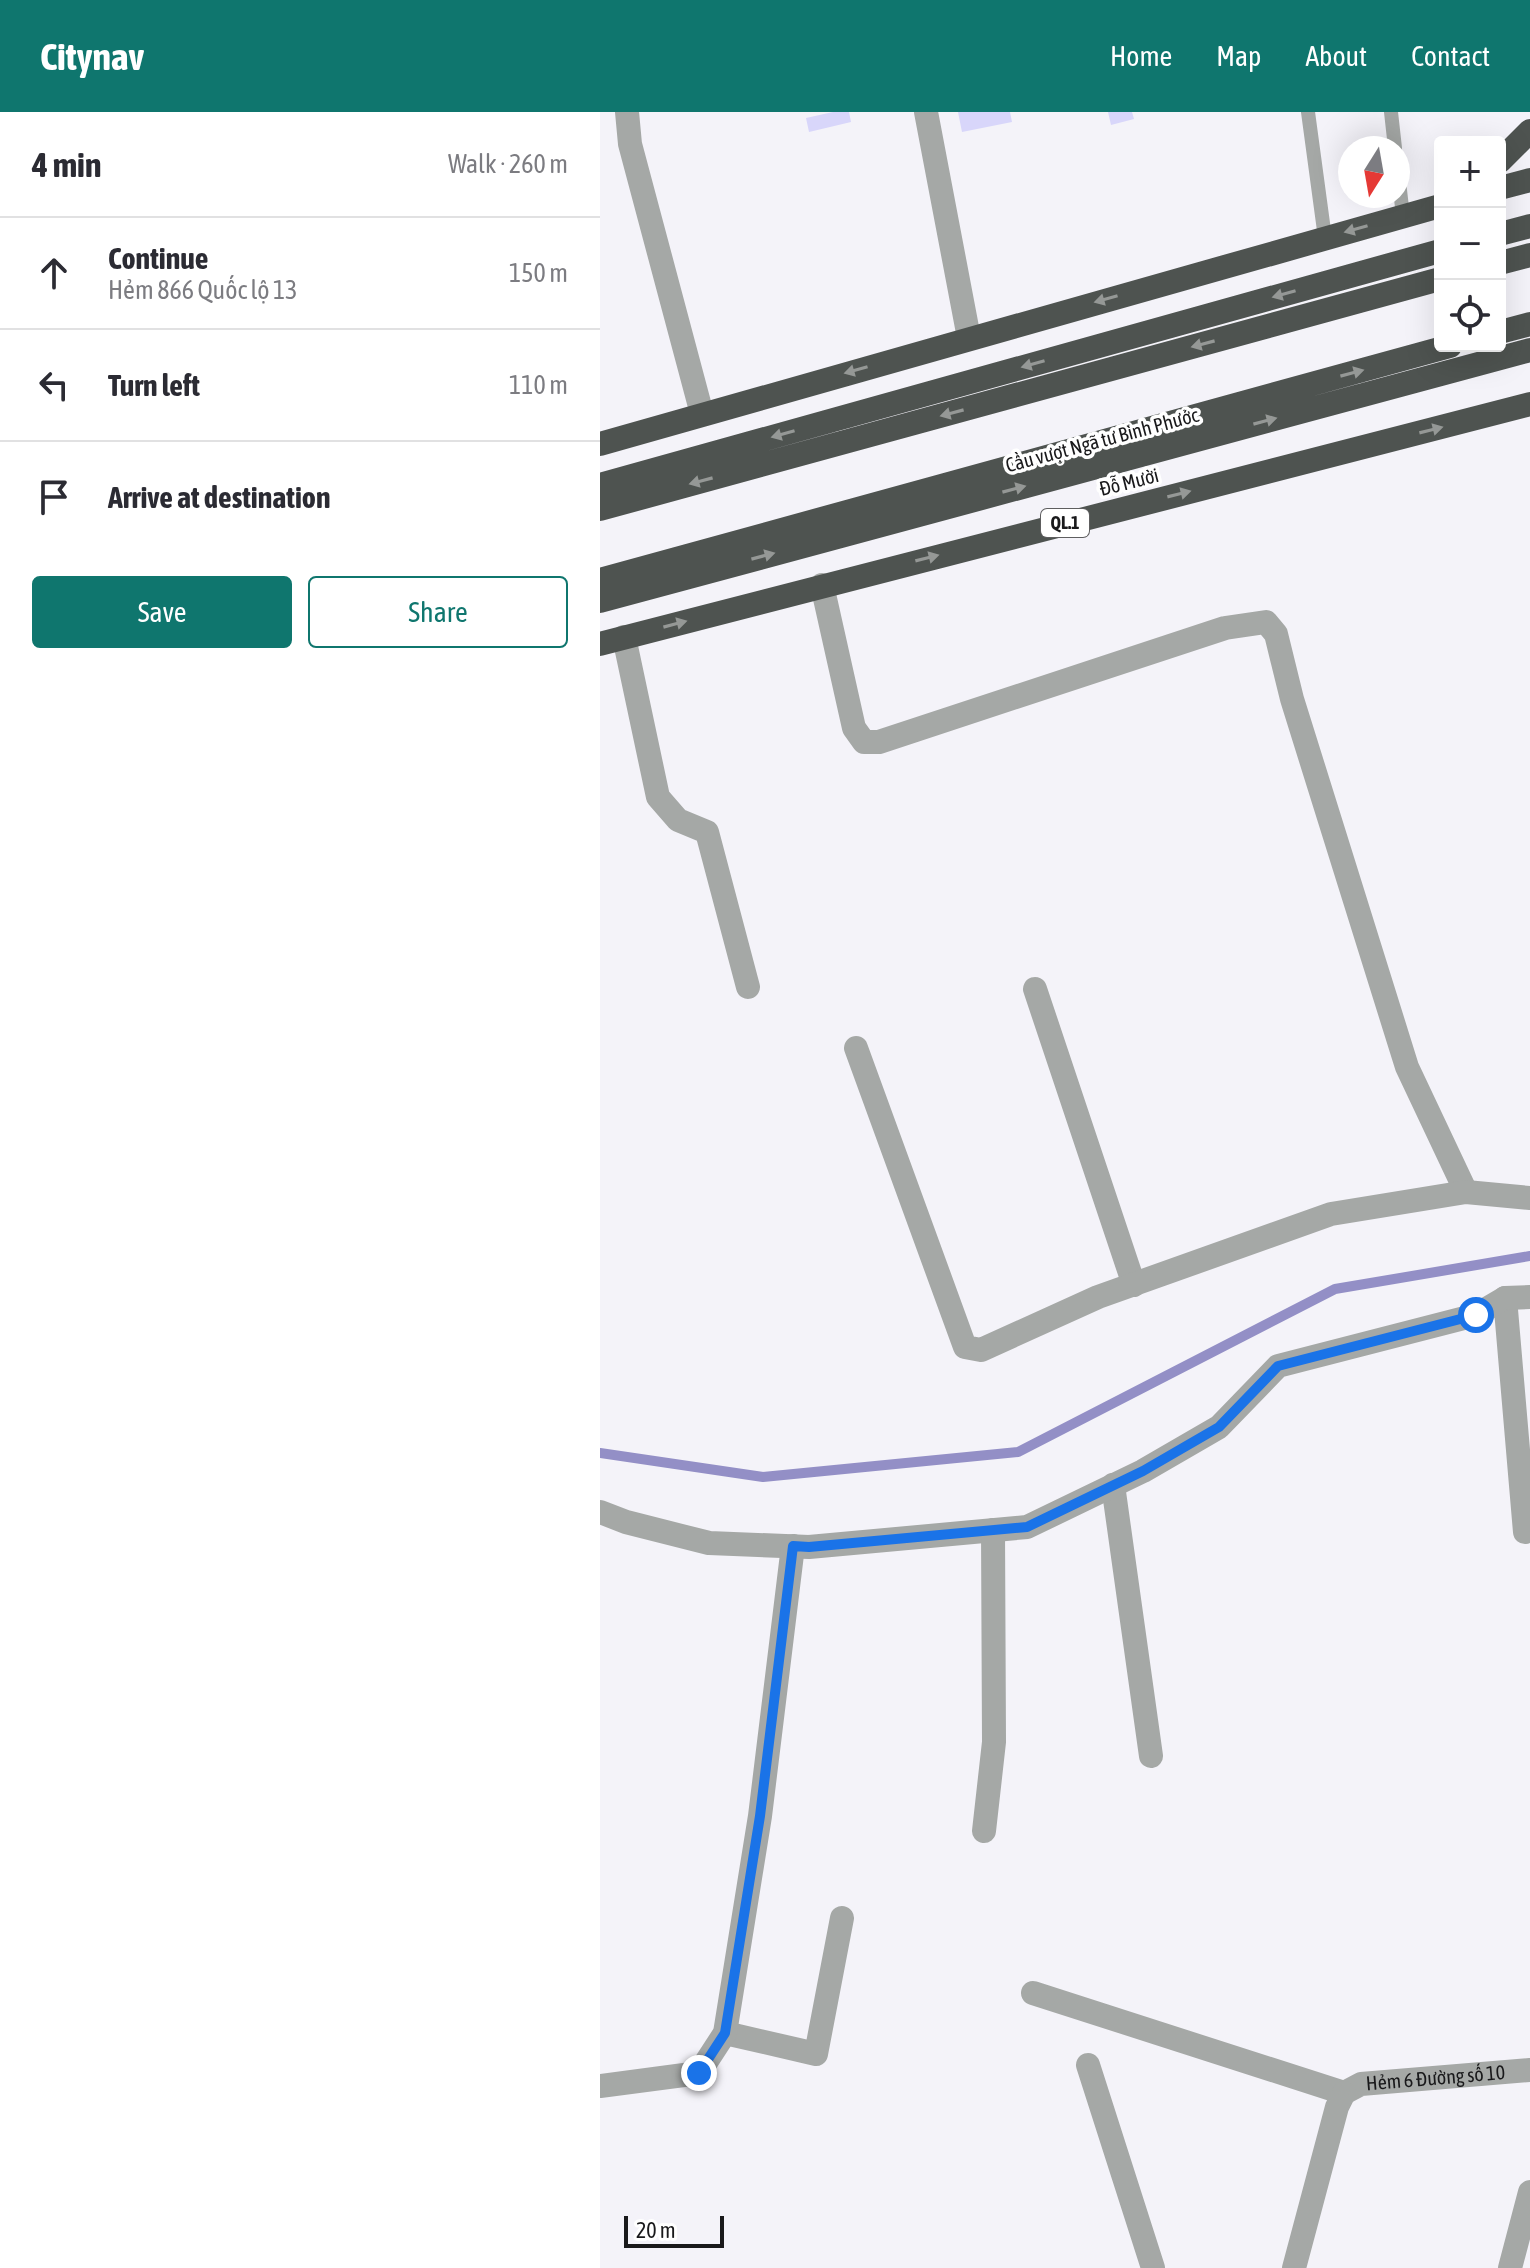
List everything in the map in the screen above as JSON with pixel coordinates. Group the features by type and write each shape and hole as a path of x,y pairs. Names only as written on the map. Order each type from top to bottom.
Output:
{"highway":[{"path":"1506,155 1530,131"},
{"path":"1506,186 1530,180"},
{"path":"600,444 1434,207"},
{"path":"1506,232 1530,226"},
{"path":"600,509 651,483 1434,253"},
{"path":"1506,261 1530,255"},
{"path":"600,485 651,483 1436,280"},
{"path":"1506,330 1530,324"},
{"name":"Cầu vượt Ngã tư Bình Phước","path":"685,566 1530,350"},
{"name":"Cầu vượt Ngã tư Bình Phước","path":"685,566 1434,351"},
{"name":"Đỗ Mười","path":"600,644 822,585 1523,410"},
{"name":"QL.1","path":"600,580 685,566"},
{"name":"QL.1","path":"600,601 685,566"}],"street":[{"path":"627,112 630,144 702,414"},
{"path":"926,112 969,338"},
{"path":"822,585 854,728 864,742 879,742 1225,628 1266,622 1276,634 1292,699 1407,1067 1466,1192"},
{"path":"624,637 658,797 678,820 707,832 748,987"},
{"path":"1035,989 1134,1285"},
{"path":"856,1048 965,1347 981,1350 1098,1297 1331,1214 1466,1192 1530,1198"},
{"path":"600,1512 626,1522 709,1543 809,1547 1027,1527 1143,1471 1219,1427 1278,1366 1476,1315 1505,1298 1530,1297"},
{"path":"1505,1298 1525,1532"},
{"path":"1113,1485 1151,1756"},
{"path":"984,1831 994,1742 993,1530"},
{"path":"600,2086 699,2073 725,2033 760,1816 793,1546"},
{"path":"725,2033 816,2054 842,1918"},
{"path":"1033,1993 1344,2093 1337,2107 1294,2268"},
{"path":"1088,2065 1153,2268"},
{"name":"Hẻm 6 Đường số 10","path":"1344,2093 1361,2084 1530,2070"},
{"path":"1510,2268 1530,2192"}],"lane":[{"path":"1308,112 1325,238"},
{"path":"1391,112 1394,136"},
{"path":"1402,208 1403,216"}],"building":[{"path":"849,112 851,122 809,132 806,118"},
{"path":"958,112 1010,112 1012,122 962,132"},
{"path":"1108,112 1132,112 1134,119 1111,125"}],"waterway":[{"path":"600,1453 763,1477 1018,1452 1335,1289 1530,1256"}],"route":[{"path":"699,2073 725,2033 760,1816 793,1546 1027,1527 1143,1471 1219,1427 1278,1366 1476,1315"}]}
